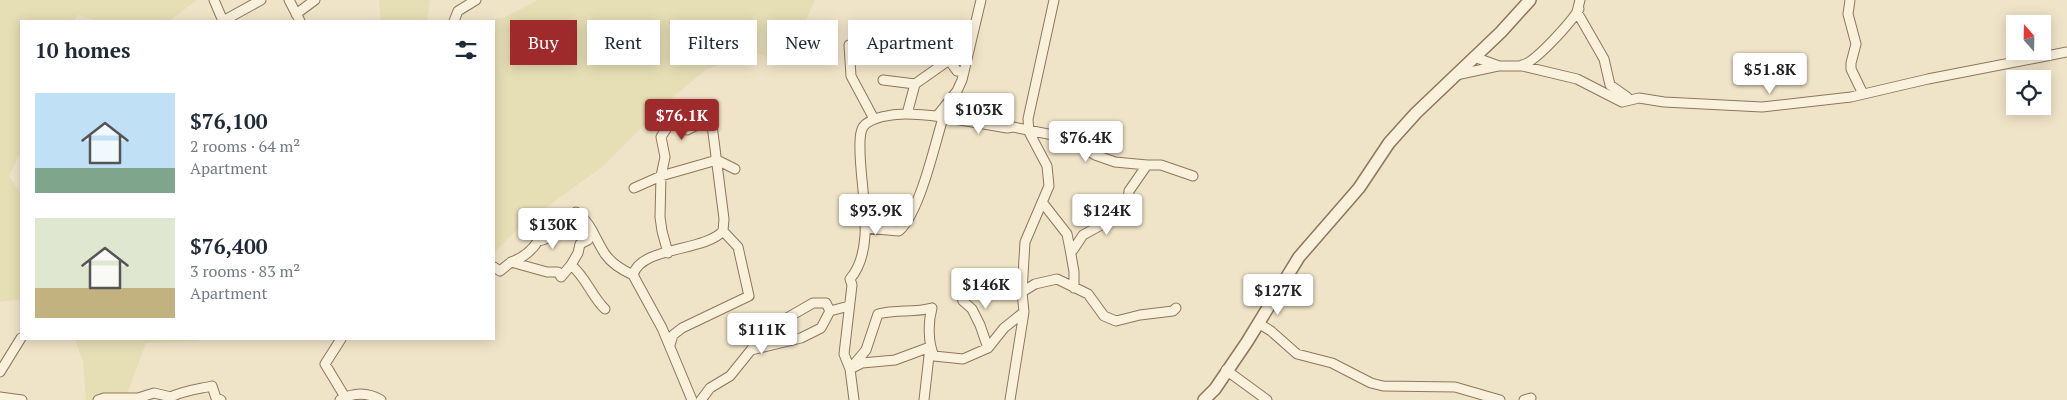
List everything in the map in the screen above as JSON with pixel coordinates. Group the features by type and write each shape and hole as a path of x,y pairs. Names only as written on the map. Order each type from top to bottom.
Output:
{"street":[{"path":"214,0 223,20"},
{"path":"225,20 261,0"},
{"path":"288,0 298,18 315,0"},
{"path":"454,20 458,11 476,0"},
{"path":"865,228 899,231 906,224 915,208 940,117 957,91 964,72 981,0"},
{"path":"1010,400 1024,312 1022,292 1025,242 1049,186 1047,166 1029,132 1028,119 1054,0"},
{"path":"1204,400 1215,388 1247,342 1299,257 1359,188 1389,143 1416,113 1501,32 1530,0"},
{"path":"1580,0 1577,12 1604,59 1610,85 1624,97 1664,102 1762,108 1819,102 2067,52"},
{"path":"1522,66 1528,64 1544,50 1585,0"},
{"path":"1850,0 1848,14 1856,44 1850,63 1863,94"},
{"path":"1474,57 1498,66"},
{"path":"907,114 915,84 949,60 957,71 964,72"},
{"path":"850,65 851,76 874,119"},
{"path":"1456,75 1498,66 1522,66 1577,78 1622,102 1640,98"},
{"path":"883,80 915,84"},
{"path":"854,400 850,369 844,354 852,285 850,279 862,261 865,228 860,136 864,125 874,119 907,114 1013,127 1029,132 1058,136 1077,144 1095,155 1115,162 1161,165 1193,176"},
{"path":"633,275 639,265 646,260 668,253 712,239 722,230 724,219 712,125 703,122 687,130 672,120 661,136 665,157 660,216 668,253"},
{"path":"634,188 662,176 717,160 735,169"},
{"path":"1070,249 1073,250 1083,236 1103,224 1123,208 1128,202 1129,191 1147,165"},
{"path":"1042,202 1067,234 1074,272 1074,288"},
{"path":"495,268 500,271 511,262 521,258 538,241 549,239 562,227 567,218 576,212 586,219 606,255 619,268 633,275 670,345 692,400"},
{"path":"511,262 547,272 558,272 561,277 578,253 580,244 588,240 592,230"},
{"path":"670,345 673,335 682,328 749,296 738,247 722,230"},
{"path":"571,265 595,295 599,304 605,309"},
{"path":"1022,292 1035,284 1057,279 1088,294 1104,316 1116,320 1173,311 1176,308"},
{"path":"958,282 963,301 972,309 988,348"},
{"path":"701,400 710,388 730,376 752,350 766,325 787,318 813,302 826,304 830,311"},
{"path":"752,350 801,338 821,328 830,311 849,306"},
{"path":"850,369 866,350 878,314 904,310 916,312 932,308 924,400"},
{"path":"930,348 934,356 948,359 963,359 988,348 1004,328 1024,312"},
{"path":"1258,323 1271,331 1297,354 1332,363 1371,383 1383,386 1455,387 1500,400"},
{"path":"0,372 20,340"},
{"path":"340,340 325,364 343,398 360,393 381,400"},
{"path":"850,369 862,363 895,360 930,348"},
{"path":"1226,370 1267,400"},
{"path":"98,400 104,398 138,398 154,392 171,396 180,392 190,392 212,386 216,398 221,400"},
{"path":"0,397 3,400"},
{"path":"0,397 22,400"}],"shaded area":[{"path":"0,0 197,0 170,20 93,20 78,15 75,20 20,20 20,152 9,176 20,192 20,299 0,302"},
{"path":"379,0 430,0 427,20 381,20"},
{"path":"538,0 815,0 806,20 767,20 767,57 757,54 757,20 670,20 670,65 719,65 707,69 669,100 602,167 527,221 495,251 495,20 487,20 503,18"},
{"path":"75,340 198,340 146,343 125,400 86,400 83,362"}]}
